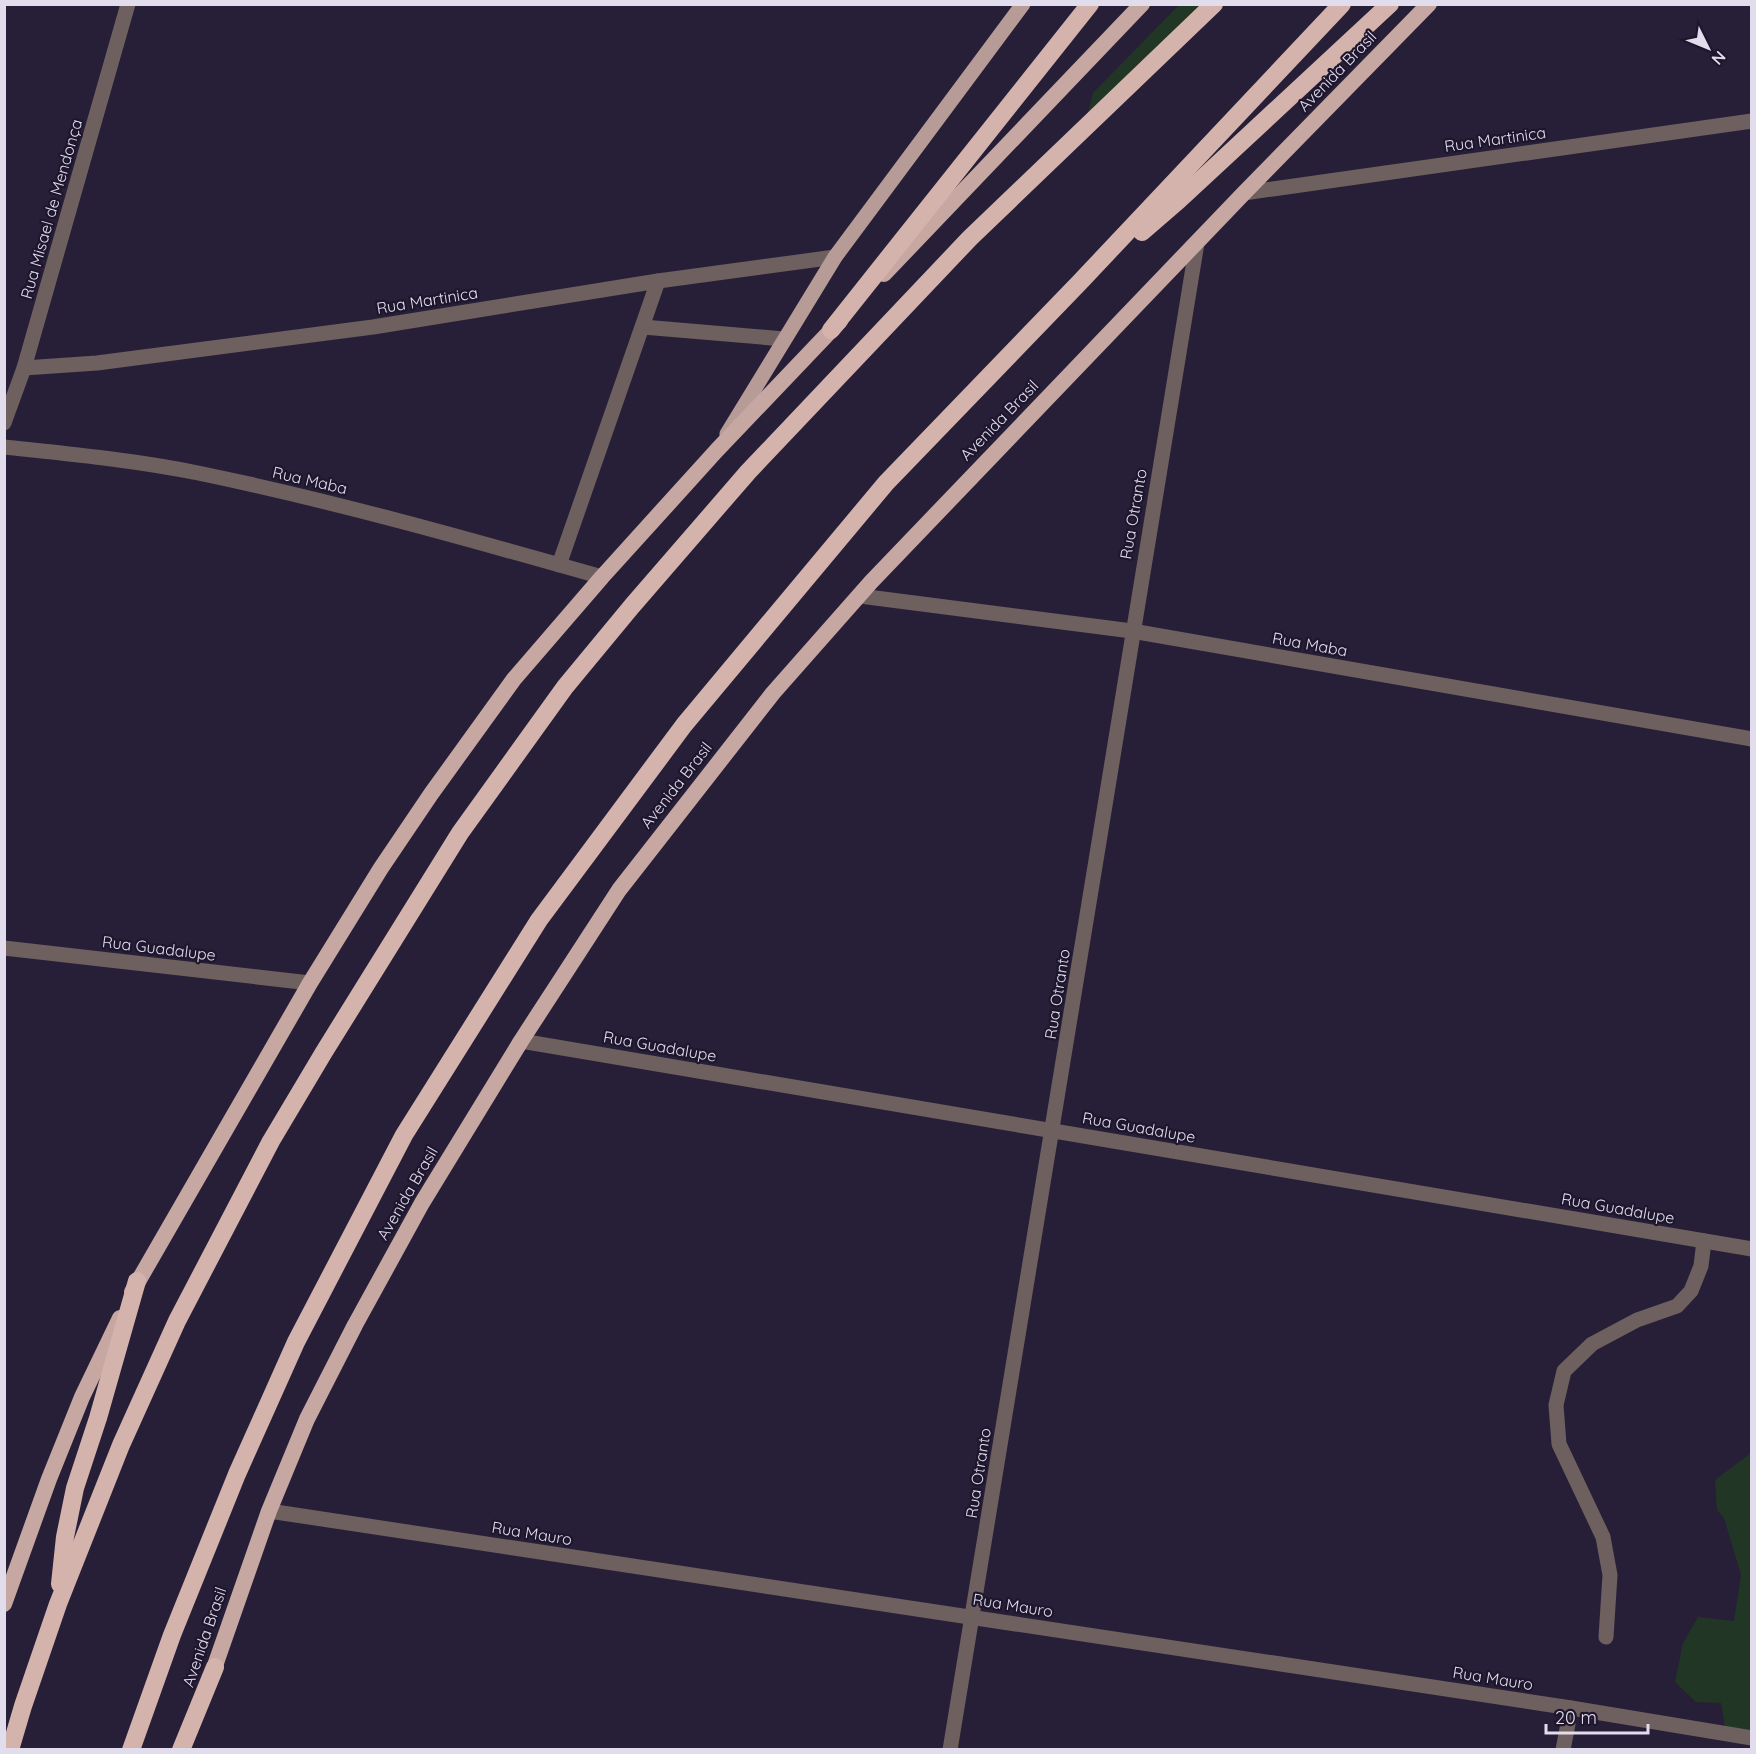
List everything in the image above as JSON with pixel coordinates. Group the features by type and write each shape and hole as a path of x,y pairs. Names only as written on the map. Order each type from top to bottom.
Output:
{"highway":[{"path":"831,330 1090,4"},
{"path":"4,1604 49,1479 78,1407 137,1281 310,983 381,868 479,727 514,679 602,577 717,450 1142,4"},
{"path":"10,1749 58,1604 121,1444 177,1321 271,1142 460,833 565,687 748,472 970,238 1214,4"},
{"name":"Avenida Brasil","path":"131,1749 172,1635 232,1485 296,1342 404,1135 539,920 684,726 886,483 1080,282 1342,4"},
{"path":"1080,282 1179,200 1390,4"},
{"name":"Avenida Brasil","path":"188,1749 268,1511 307,1419 355,1325 422,1203 521,1041 626,881 773,693 860,596 1245,192 1429,4"},
{"path":"58,1604 65,1537 75,1488 98,1418 137,1281"},
{"path":"181,1749 214,1667"}],"main road":[{"path":"717,450 835,257 1023,4"}],"street":[{"name":"Rua Misael de Mendonça","path":"4,423 24,368 128,4"},
{"name":"Rua Martinica","path":"1245,192 1752,121"},
{"name":"Rua Otranto","path":"950,1749 1054,1131 1132,631 1197,243"},
{"name":"Rua Martinica","path":"24,368 97,363 373,327 658,281 835,257"},
{"path":"559,565 658,281"},
{"path":"643,327 784,339"},
{"name":"Rua Maba","path":"4,447 141,463 197,473 375,514 602,577"},
{"name":"Rua Maba","path":"860,596 1132,631 1752,739"},
{"name":"Rua Guadalupe","path":"4,948 310,983"},
{"name":"Rua Guadalupe","path":"521,1041 1752,1249"},
{"path":"1606,1636 1610,1575 1603,1537 1559,1444 1556,1405 1564,1371 1592,1344 1637,1320 1677,1306 1691,1291 1701,1266 1704,1241"},
{"name":"Rua Mauro","path":"268,1511 1571,1708 1752,1738"},
{"path":"1563,1749 1571,1708"}],"green space":[{"path":"1179,5 1204,5 1083,132 1093,93"},
{"path":"1751,1453 1751,1731 1725,1727 1721,1703 1696,1702 1675,1682 1683,1643 1698,1617 1734,1621 1741,1575 1724,1518 1717,1510 1715,1480"}]}
